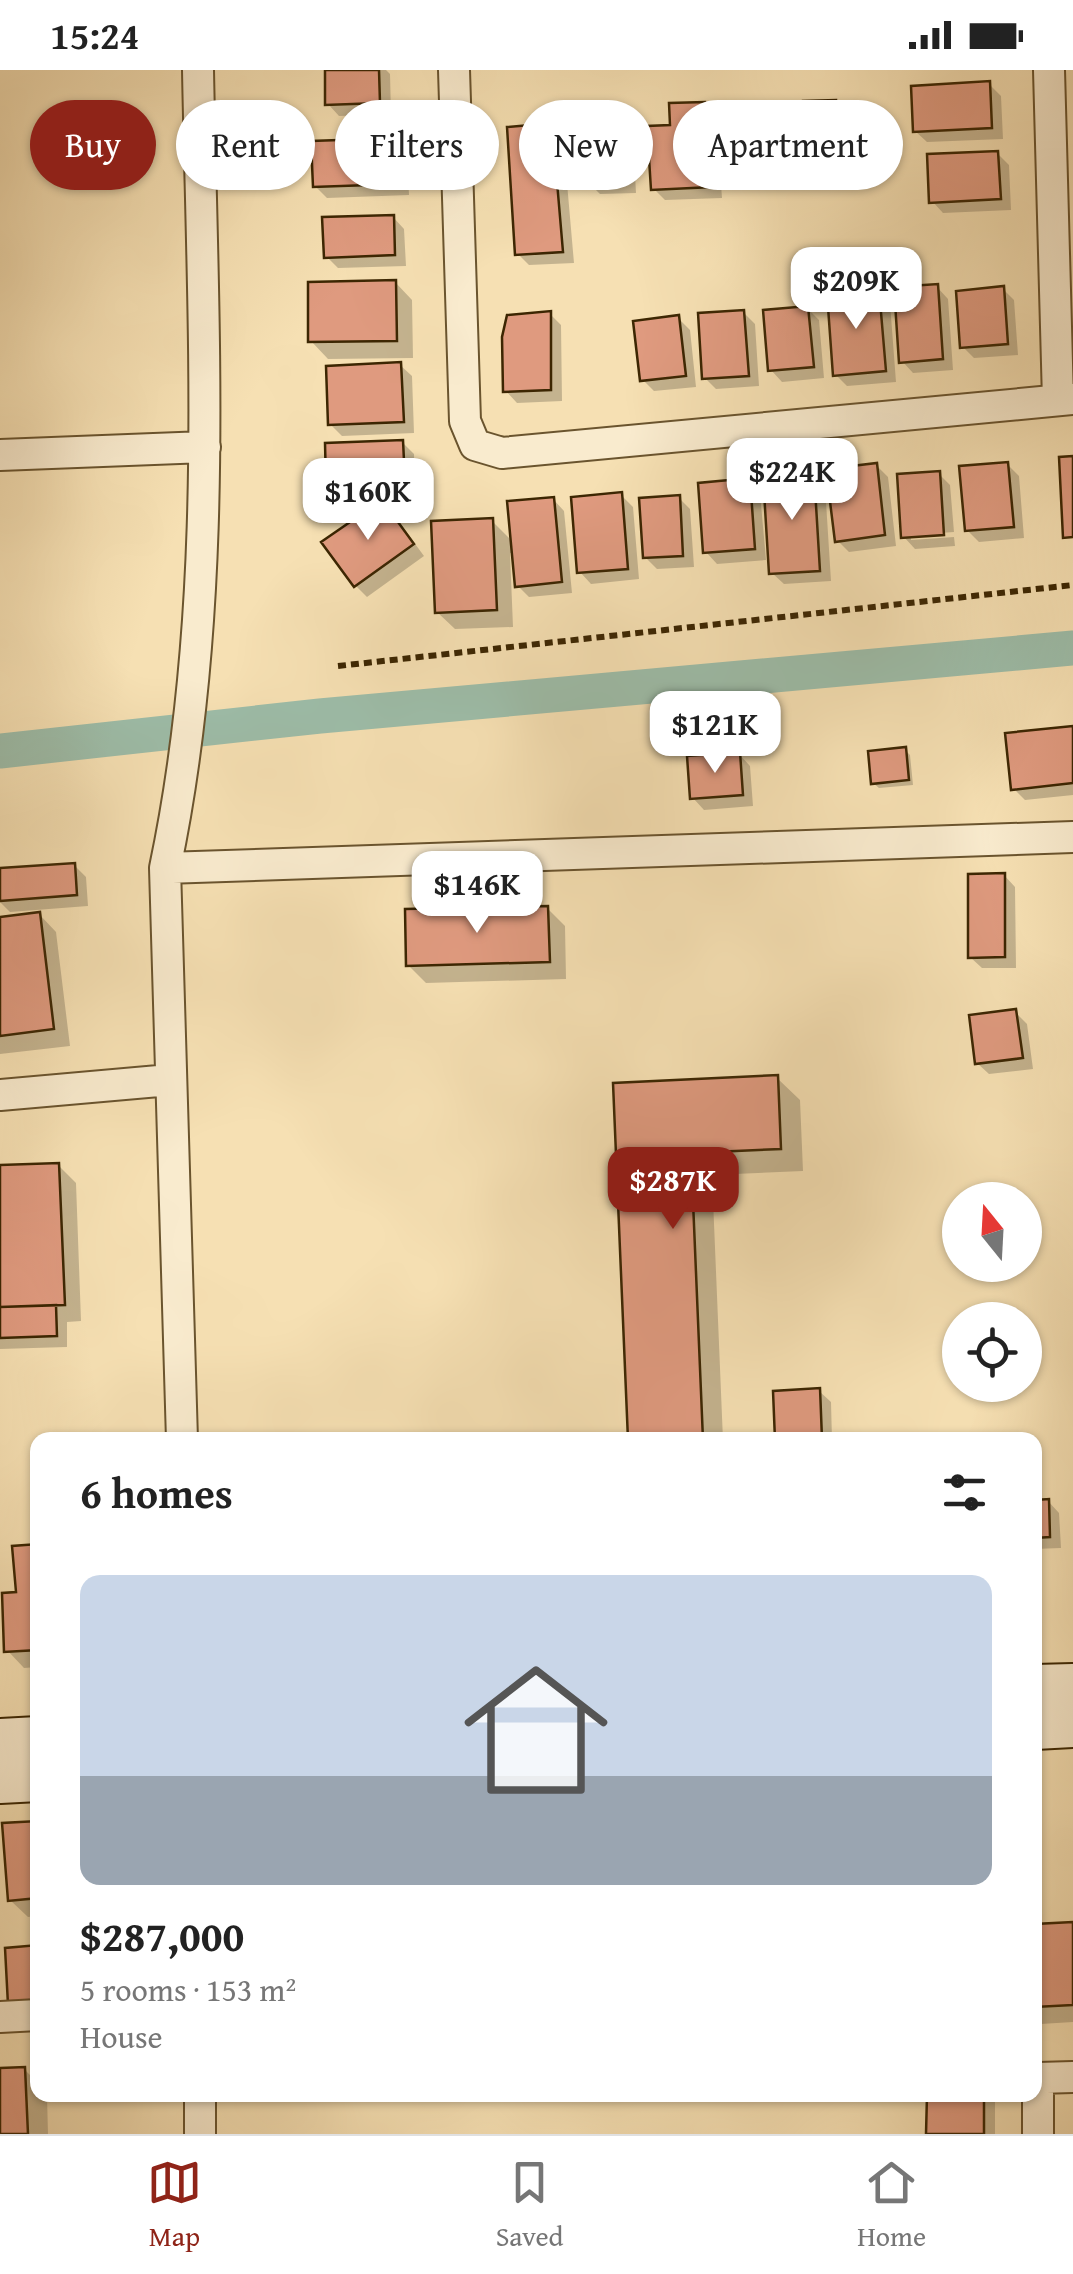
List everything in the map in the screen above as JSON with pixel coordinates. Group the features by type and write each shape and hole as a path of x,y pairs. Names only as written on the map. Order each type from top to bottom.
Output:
{"main road":[{"path":"1042,1686 1073,1684"},
{"path":"1042,1728 1073,1726"},
{"path":"0,1740 30,1738"},
{"path":"0,1782 30,1780"}],"street":[{"path":"182,1432 164,868 178,806 197,624 205,447 198,70"},
{"path":"454,70 466,421 475,446 502,454 1066,400 1049,70"},
{"path":"0,455 205,447"},
{"path":"164,868 1073,837"},
{"path":"0,1095 170,1080"},
{"path":"0,2017 30,2015"},
{"path":"1042,2078 1073,2078"},
{"path":"200,2102 200,2134"},
{"path":"1038,2102 1038,2134"}],"path":[{"path":"338,666 1073,586"}],"building":[{"path":"325,70 379,70 380,100 335,100 335,105 325,105"},
{"path":"990,81 992,128 913,132 911,86"},
{"path":"669,103 673,103 673,189 653,190 653,126 670,125"},
{"path":"519,126 519,190 558,190 563,252 515,255 507,127"},
{"path":"335,140 335,186 315,187 315,141"},
{"path":"998,151 1001,199 929,203 927,154"},
{"path":"394,215 395,255 324,258 322,217"},
{"path":"396,280 397,341 308,342 308,282"},
{"path":"938,284 943,359 899,363 894,287"},
{"path":"1004,286 1008,344 960,348 956,291"},
{"path":"879,289 886,371 833,376 827,293"},
{"path":"808,306 814,367 768,371 763,310"},
{"path":"744,310 749,376 702,379 698,313"},
{"path":"551,311 551,390 503,392 502,337 507,315"},
{"path":"679,315 686,376 640,381 633,321"},
{"path":"401,362 404,422 328,425 326,366"},
{"path":"403,440 405,482 326,485 325,443"},
{"path":"1073,456 1073,537 1063,538 1059,457"},
{"path":"1008,462 1014,527 965,531 959,466"},
{"path":"877,463 885,535 835,542 826,469"},
{"path":"940,471 944,535 901,538 897,474"},
{"path":"814,472 820,571 769,574 763,475"},
{"path":"750,478 755,549 703,553 698,483"},
{"path":"622,492 628,569 577,573 571,497"},
{"path":"680,495 683,556 643,558 639,498"},
{"path":"554,497 562,582 515,587 507,501"},
{"path":"382,500 414,544 354,587 321,542"},
{"path":"493,518 497,610 435,613 431,521"},
{"path":"1073,726 1073,783 1011,790 1005,733"},
{"path":"906,747 909,780 871,784 868,751"},
{"path":"740,752 743,795 690,799 687,756"},
{"path":"75,863 77,895 0,901 0,868"},
{"path":"1005,873 1005,957 968,958 968,874"},
{"path":"548,906 550,962 406,966 405,909"},
{"path":"40,912 54,1029 0,1036 0,917"},
{"path":"1016,1009 1023,1058 975,1064 969,1015"},
{"path":"778,1075 781,1149 691,1153 703,1432 628,1432 613,1083"},
{"path":"59,1163 65,1305 0,1307 0,1165"},
{"path":"56,1305 57,1336 0,1338 0,1307"},
{"path":"820,1388 822,1432 775,1432 773,1391"},
{"path":"1049,1499 1050,1537 1042,1538 1042,1500"},
{"path":"30,1545 30,1650 4,1652 2,1593 16,1592 12,1546"},
{"path":"30,1821 30,1899 8,1901 2,1823"},
{"path":"1073,1922 1073,2005 1042,2007 1042,1924"},
{"path":"30,1946 30,2004 8,2005 5,1948"},
{"path":"25,2067 28,2134 0,2134 0,2068"},
{"path":"927,2102 984,2102 984,2134 926,2134"}],"waterway":[{"path":"0,751 320,716 1073,648"}]}
